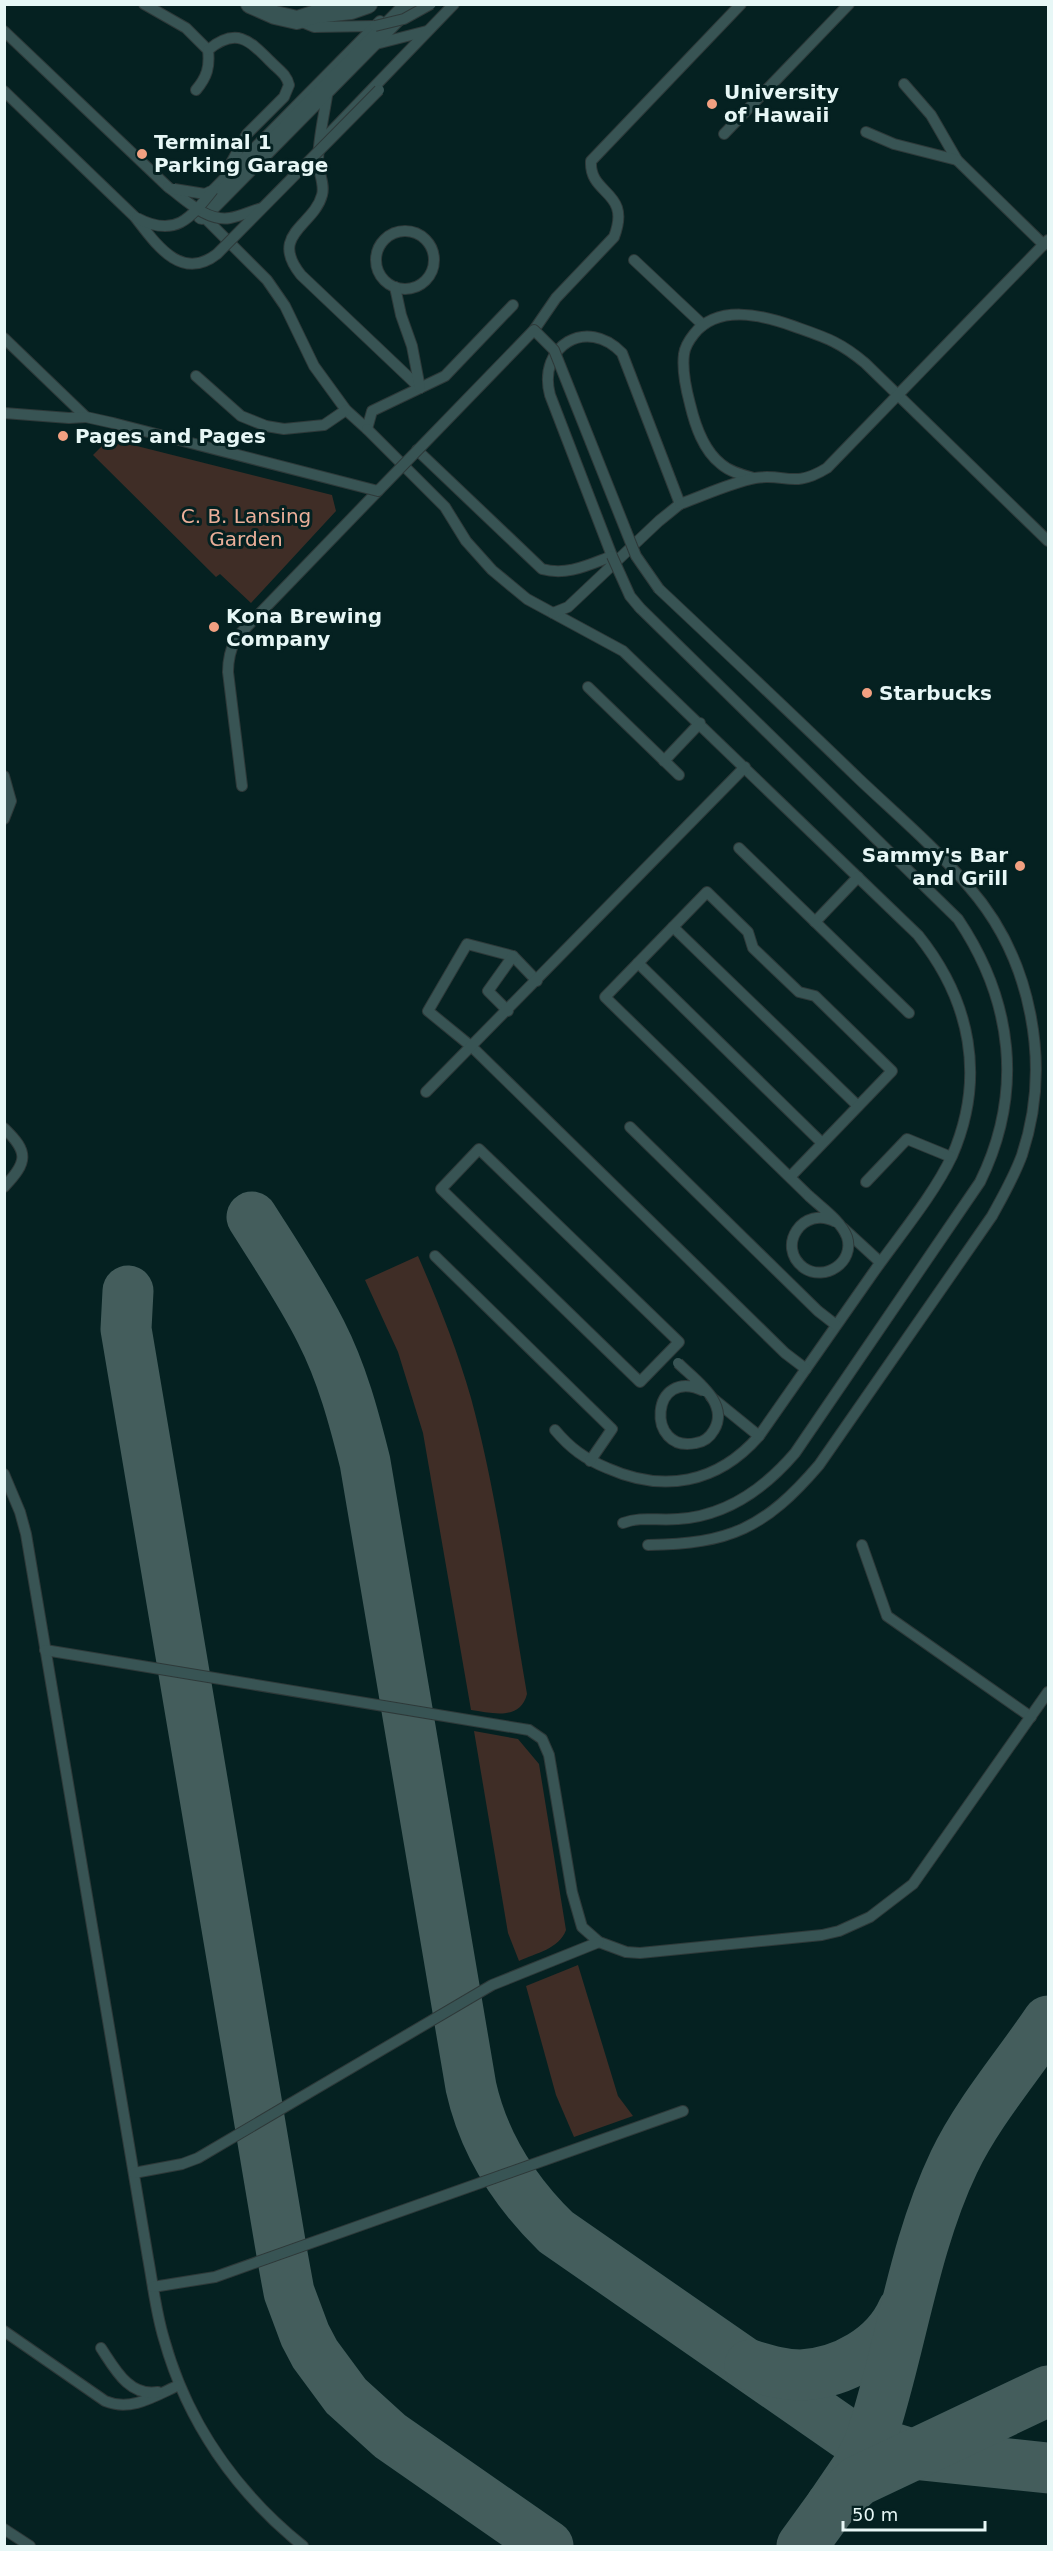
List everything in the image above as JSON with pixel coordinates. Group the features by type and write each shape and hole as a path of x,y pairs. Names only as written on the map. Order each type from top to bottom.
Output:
{"street":[{"path":"250,4 276,15 297,20 316,14 351,10 368,4"},
{"path":"200,212 369,46 406,5"}],"lane":[{"path":"144,4 186,28 208,50 210,64 208,72 196,90"},
{"path":"297,20 314,27 375,26 404,19 431,4"},
{"path":"227,238 454,4"},
{"path":"4,91 135,217 166,253 192,266 206,263 217,255 463,4"},
{"path":"242,786 228,659 236,638 534,330 556,298 614,237 620,219 617,204 592,174 591,161 741,4"},
{"path":"724,134 849,4"},
{"path":"135,217 159,227 172,226 200,212 213,190 225,176 375,26 406,5"},
{"path":"4,31 168,187 200,212 267,280 285,306 314,366 346,410 446,507 466,541 492,570 527,599 623,651 918,935 931,951 954,991 968,1037 970,1083 962,1128 951,1157 940,1178 759,1436 743,1452 721,1468 675,1482 646,1481 590,1461 568,1447 555,1430"},
{"path":"369,46 428,31"},
{"path":"208,50 226,39 237,37 249,40 285,75 289,85 284,97 247,134 225,176"},
{"path":"904,84 931,115 957,160 1046,243 898,395 832,462 816,475 790,481 754,478 730,470 720,464 701,437 694,420 685,377 684,351 690,340 703,325 722,316 756,316 778,320 836,341 865,363 898,395 1048,541"},
{"path":"329,86 318,163 323,193 317,206 292,235 289,247 294,267 420,388"},
{"path":"866,132 894,144 957,160"},
{"path":"168,187 205,194 213,190"},
{"path":"100,190 144,231"},
{"path":"200,212 218,218 231,218 263,208"},
{"path":"395,287 414,288 428,278 432,270 434,261 429,244 415,232 397,231 382,241 376,258 380,276 395,287 401,315 412,346 420,388"},
{"path":"634,260 703,325"},
{"path":"367,429 372,411 445,375 513,305"},
{"path":"534,330 554,350 636,556 659,589 823,744 969,887 996,924 1014,962 1033,1025 1036,1067 1029,1130 1009,1186 992,1216 819,1464 785,1502 742,1530 698,1543 648,1545"},
{"path":"623,1523 636,1518 682,1519 718,1510 752,1493 781,1469 795,1453 980,1182 989,1165 1001,1126 1007,1088 1005,1028 995,990 979,952 958,919 630,596 612,556 547,384 548,365 555,353 567,342 589,337 599,338 615,346 626,362 680,504"},
{"path":"4,338 86,417"},
{"path":"196,376 241,416 266,426 284,429 324,425 346,410"},
{"path":"4,413 69,418 86,417 378,491"},
{"path":"417,450 534,564 542,569 567,572 612,556"},
{"path":"553,613 568,607 658,521 680,504 754,478"},
{"path":"588,687 679,775"},
{"path":"664,761 700,723"},
{"path":"426,1092 745,767"},
{"path":"4,776 11,801 4,819"},
{"path":"739,848 909,1013"},
{"path":"815,922 858,877"},
{"path":"790,1177 892,1071 815,996 799,992 753,948 748,932 707,892 605,997 809,1196 825,1211 840,1225 846,1234 848,1251 840,1266 816,1273 801,1265 792,1250 794,1234 811,1218 819,1217 827,1217 837,1222 880,1263"},
{"path":"673,927 858,1106"},
{"path":"537,981 513,956 467,944 428,1011 472,1047 785,1353 806,1369"},
{"path":"508,1011 488,991 513,956"},
{"path":"638,963 822,1143"},
{"path":"630,1127 818,1311 836,1325"},
{"path":"4,1128 21,1145 23,1154 16,1174 4,1186"},
{"path":"866,1182 907,1139 951,1157"},
{"path":"479,1149 679,1342 668,1353 640,1382 441,1189 479,1149"},
{"path":"435,1256 612,1429 590,1461"},
{"path":"668,1353 678,1363 715,1402 718,1419 711,1435 704,1441 686,1444 670,1437 665,1432 659,1417 664,1399 680,1387 694,1386 704,1391 759,1436"},
{"path":"4,1474 20,1512 26,1534 153,2287 164,2339 179,2385 208,2441 234,2478 260,2508 303,2547"},
{"path":"862,1545 887,1616 1031,1717"},
{"path":"45,1650 529,1730 542,1739 549,1755 577,1914 582,1927 599,1942 626,1952 652,1952 814,1936 839,1931 870,1917 913,1884 1048,1692"},
{"path":"134,2173 182,2164 198,2158 492,1986 599,1942"},
{"path":"153,2287 215,2277 683,2111"},
{"path":"4,2331 114,2405 134,2404 179,2385"},
{"path":"101,2348 121,2377 135,2390 146,2393 166,2391"},
{"path":"4,2529 30,2547"}],"green space":[{"name":"C. B. Lansing Garden","path":"109,439 332,495 336,511 251,603 220,574 216,577 93,455"},
{"path":"418,1256 466,1380 496,1508 527,1694 523,1703 512,1712 488,1713 471,1710 423,1433 398,1352 365,1280"},
{"path":"474,1731 518,1739 539,1764 566,1930 553,1946 519,1961 508,1933"},
{"path":"578,1965 618,2096 633,2116 574,2137 556,2095 526,1986"}],"taxiway":[{"path":"252,1217 297,1288 321,1332 347,1396 365,1462 471,2087 484,2128 503,2166 527,2200 556,2232 847,2434 912,2454 1048,2468"},
{"path":"128,1291 126,1329 289,2292 305,2335 315,2354 346,2396 390,2436 548,2546"},
{"path":"831,2506 859,2465 870,2442 917,2265 954,2162 974,2125 1048,2021"},
{"path":"750,2365 775,2372 801,2375 847,2364 874,2347 886,2336 903,2310"},
{"path":"802,2546 831,2506 858,2481 1048,2391"}],"place":[{"name":"University of Hawaii","path":"712,104"},
{"name":"Terminal 1 Parking Garage","path":"142,154"},
{"name":"Pages and Pages","path":"63,436"},
{"name":"Kona Brewing Company","path":"214,627"},
{"name":"Starbucks","path":"867,693"},
{"name":"Sammy's Bar and Grill","path":"1020,866"}]}
